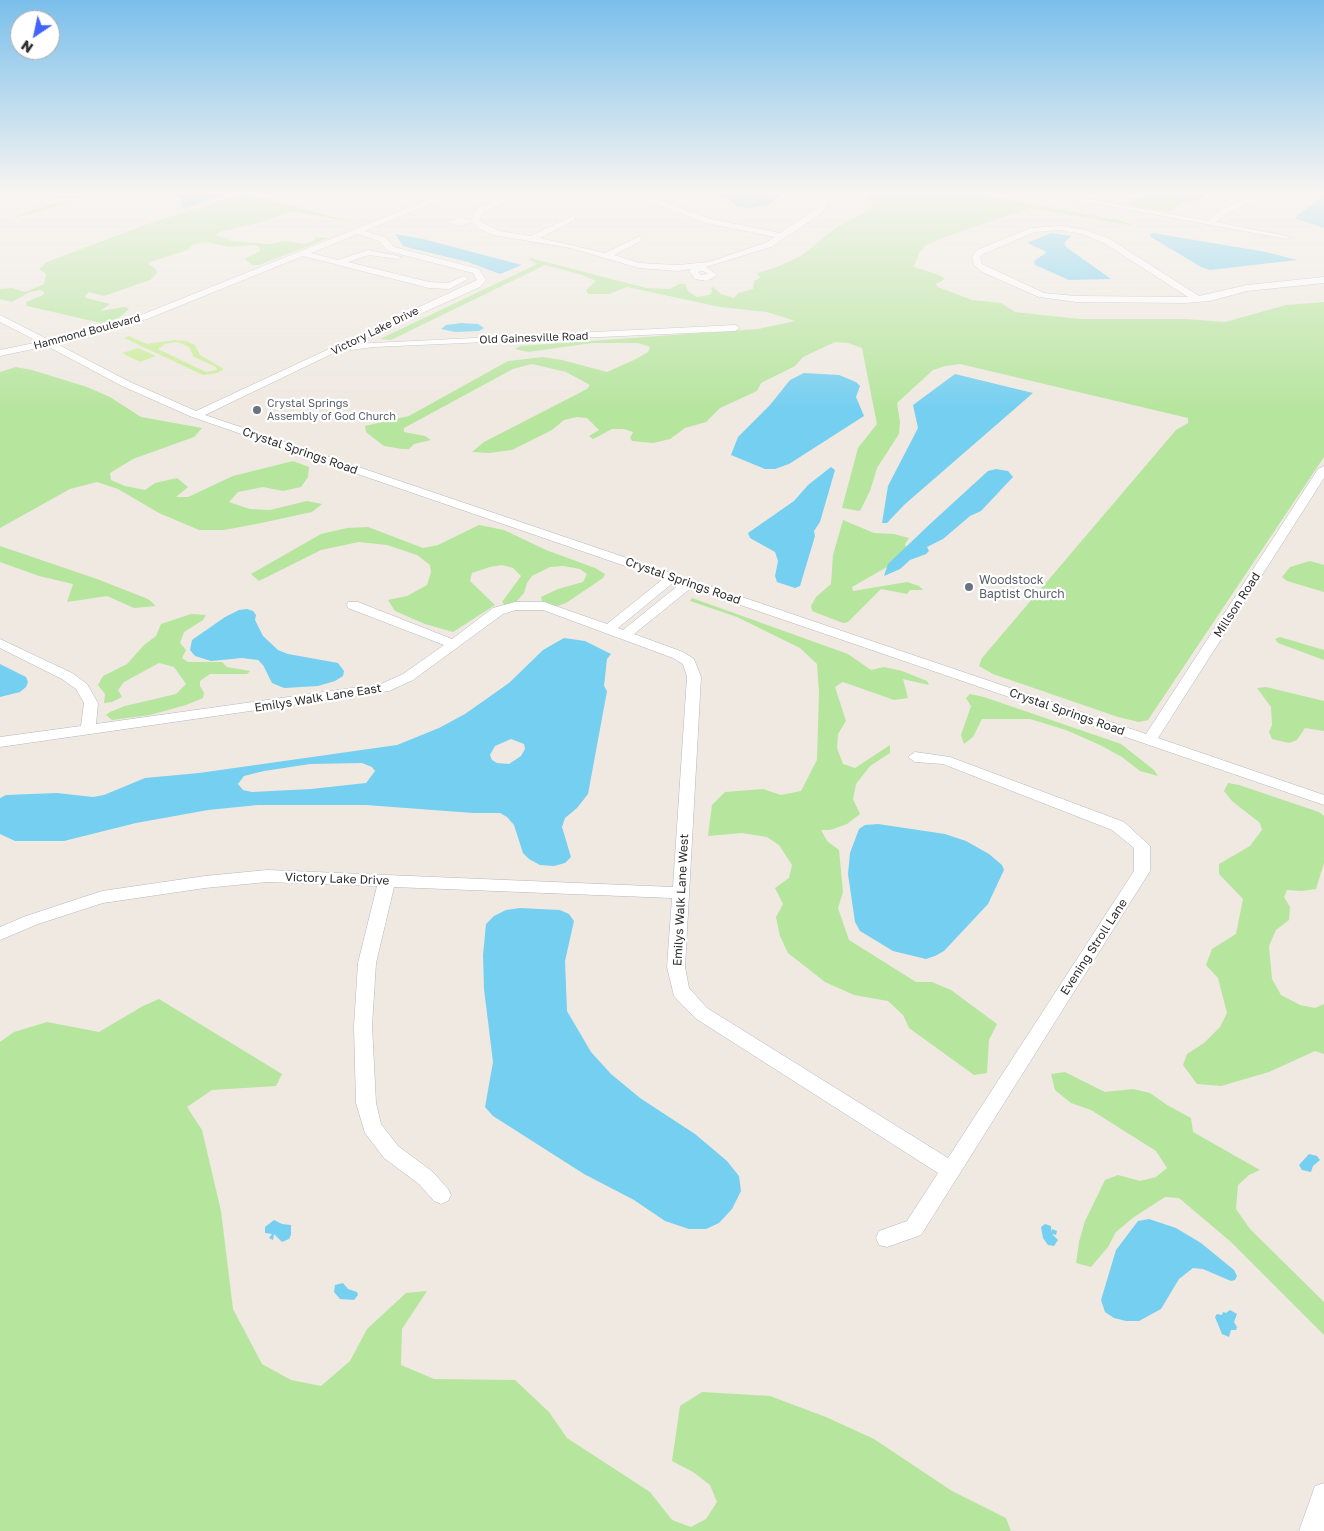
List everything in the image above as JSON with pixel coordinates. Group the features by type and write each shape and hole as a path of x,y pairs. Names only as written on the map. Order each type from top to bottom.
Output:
{"street":[{"name":"Hammond Boulevard","path":"0,353 51,343 144,317 276,265"},
{"path":"353,265 429,285 454,285 465,277 456,272 431,265"},
{"name":"Victory Lake Drive","path":"196,415 336,348 477,285 482,280 476,271 455,265"},
{"path":"646,265 698,268 706,265"},
{"path":"979,265 1030,290 1056,297 1076,299 1197,299 1247,288 1324,280"},
{"path":"1145,265 1197,299"},
{"name":"Crystal Springs Road","path":"0,318 51,343 126,384 196,415 1324,800"},
{"name":"Old Gainesville Road","path":"333,351 374,344 735,328"},
{"name":"Millson Road","path":"1149,740 1324,470"},
{"path":"617,632 672,578"},
{"path":"617,632 688,584"},
{"path":"353,605 454,644"},
{"name":"Emilys Walk Lane East","path":"0,742 384,688 408,677 498,611 526,605 544,606 617,632"},
{"name":"Emilys Walk Lane West","path":"617,632 678,655 689,662 694,677 676,967 680,990 702,1013 951,1170"},
{"path":"0,643 68,676 82,687 91,702 88,730"},
{"name":"Evening Stroll Lane","path":"887,1238 914,1228 1142,871 1142,846 1118,826 946,760 915,757"},
{"name":"Victory Lake Drive","path":"0,934 32,920 102,898 205,882 267,876 681,893"},
{"path":"388,880 366,963 363,1026 366,1103 372,1127 391,1152 426,1178 440,1195"},
{"path":"1312,1531 1324,1495"}],"green space":[{"path":"43,265 150,265 156,269 157,273 150,280 104,296 89,292 85,296 86,298 110,304 100,311 125,307 129,309 119,318 101,323 27,306 26,302 43,295 44,292 40,290 30,292 12,302 0,299 0,289 12,288 25,292 44,284 46,274 39,269"},
{"path":"534,265 544,265 391,340 380,339"},
{"path":"547,265 560,265 646,288 670,289 679,284 685,284 688,291 697,297 709,295 713,287 721,294 734,298 738,293 753,289 754,281 760,278 757,273 780,265 915,265 914,267 939,275 945,279 936,284 938,287 972,300 1001,303 1015,312 1080,319 1186,319 1225,322 1286,305 1324,302 1324,457 1148,720 1139,722 1118,717 993,674 979,666 982,658 1176,430 1188,423 1188,418 960,364 945,366 933,370 897,403 900,422 899,434 877,468 870,491 860,511 842,508 858,448 877,424 862,348 848,343 835,342 803,357 795,366 761,383 757,391 720,408 706,422 685,428 670,439 653,443 632,441 630,438 633,432 624,429 612,429 593,439 589,436 599,430 587,418 577,417 564,420 552,430 512,450 489,453 472,452 484,442 587,389 590,385 566,372 532,364 513,369 404,428 404,432 425,436 431,440 414,444 409,449 402,449 384,446 366,432 365,426 409,416 508,361 543,357 607,372 636,359 648,352 650,347 638,343 592,343 528,352 515,349 520,346 758,329 795,321 767,312 720,307 627,287 609,294 588,294 586,290 596,281 582,275"},
{"path":"129,336 147,344 174,340 187,341 195,345 200,355 224,369 217,373 203,375 124,338","holes":["178,342 189,347 194,357 216,367 217,370 206,372 158,349 165,344"]},
{"path":"138,348 156,356 140,362 122,353"},
{"path":"16,367 87,387 110,397 141,417 202,428 194,437 133,459 110,473 111,480 125,486 145,490 155,483 177,478 188,487 176,497 188,497 233,476 293,461 309,467 308,477 301,487 283,491 263,487 238,492 229,502 250,509 270,510 307,501 322,504 312,512 261,523 224,530 199,530 159,513 118,489 97,482 70,489 0,528 0,372"},
{"path":"843,520 874,533 894,534 909,538 905,544 906,548 887,567 852,587 853,591 907,582 919,586 923,590 910,590 907,594 881,589 848,622 843,623 812,611 811,606 816,597 831,584 833,555"},
{"path":"479,525 504,530 546,550 595,568 605,574 603,578 566,603 557,606 542,601 541,597 558,589 583,582 587,574 580,569 563,566 550,567 532,576 527,583 524,593 516,602 505,605 502,602 521,576 513,568 502,565 472,573 470,581 495,605 453,632 425,624 395,611 388,600 407,596 427,585 431,572 430,565 417,555 387,545 359,542 321,550 259,581 251,574 321,534 347,528 368,527 423,548 438,545"},
{"path":"0,546 97,579 148,599 156,606 134,608 107,596 67,602 73,584 39,576 0,562"},
{"path":"1310,561 1324,565 1324,592 1287,581 1282,577 1290,567"},
{"path":"692,598 848,654 871,670 884,667 902,671 927,681 929,685 903,679 908,698 894,700 843,682 835,687 846,721 838,734 837,748 843,764 855,768 890,745 890,753 870,766 856,784 853,799 860,814 847,824 830,830 821,830 827,841 839,850 843,892 838,908 849,940 916,982 932,982 951,990 997,1024 989,1040 987,1073 974,1075 909,1028 903,1015 888,1001 854,995 825,982 788,953 780,936 776,917 783,904 775,888 789,878 792,865 779,845 767,837 742,833 708,836 712,805 725,792 763,789 781,795 801,791 817,760 819,692 817,664 800,648 737,617 690,601"},
{"path":"191,614 206,615 203,620 184,632 180,643 186,650 182,658 188,662 222,662 227,667 250,671 247,674 210,674 200,681 200,686 204,693 203,698 186,705 150,715 112,720 106,715 110,712 125,706 176,694 186,684 174,667 159,663 124,682 118,690 122,697 112,702 104,703 105,694 98,685 103,676 127,664 144,645 156,636 161,624"},
{"path":"1280,637 1324,650 1324,660 1278,643 1275,639"},
{"path":"1266,687 1324,701 1324,731 1305,728 1297,740 1289,743 1272,739 1269,732 1272,725 1271,707 1257,688"},
{"path":"970,694 984,697 1121,744 1154,770 1158,776 1140,771 1122,757 1100,745 1066,730 1030,719 982,719 973,737 964,744 961,735 971,706 966,698"},
{"path":"1228,783 1319,812 1324,816 1324,863 1316,889 1302,891 1287,890 1284,897 1290,907 1289,920 1276,930 1269,946 1272,979 1281,995 1300,1005 1315,1008 1324,1004 1324,1054 1315,1051 1269,1072 1221,1086 1197,1084 1183,1065 1187,1054 1204,1043 1220,1027 1227,1013 1218,978 1206,965 1212,949 1236,934 1243,899 1219,874 1219,864 1250,846 1262,830 1260,823 1232,801 1224,791"},
{"path":"159,999 282,1074 276,1086 212,1090 187,1107 202,1130 221,1211 233,1309 262,1364 291,1380 321,1386 350,1361 367,1329 406,1293 427,1291 402,1329 401,1365 434,1379 515,1380 549,1412 567,1438 650,1492 672,1520 691,1527 706,1519 717,1502 710,1485 693,1472 672,1461 680,1406 702,1392 770,1396 826,1417 874,1439 952,1491 1006,1518 1011,1531 0,1531 0,1042 14,1032 47,1022 99,1032 143,1006"},
{"path":"1065,1072 1105,1092 1133,1089 1150,1093 1191,1118 1193,1132 1260,1170 1249,1175 1238,1185 1236,1209 1250,1229 1324,1302 1324,1335 1231,1242 1179,1198 1165,1197 1134,1217 1116,1232 1108,1247 1091,1267 1076,1263 1085,1221 1105,1180 1118,1175 1140,1181 1156,1177 1167,1168 1156,1151 1091,1110 1071,1103 1055,1090 1051,1074"}],"water":[{"path":"477,265 521,265 500,274"},
{"path":"1036,265 1092,265 1111,279 1069,280"},
{"path":"1198,265 1250,265 1210,270"},
{"path":"461,323 478,324 484,328 479,331 455,332 441,329 446,325"},
{"path":"804,373 839,375 856,382 860,386 856,397 864,416 789,464 775,469 765,469 731,455 738,437 770,405 790,380"},
{"path":"955,374 1033,393 904,505 887,523 882,523 888,486 918,428 913,405"},
{"path":"831,467 835,470 820,522 814,531 815,536 800,586 795,588 777,582 775,576 778,561 775,552 750,538 748,533 794,501 808,485"},
{"path":"996,469 1008,471 1013,477 981,511 970,516 943,539 927,547 929,551 926,554 910,560 900,569 884,576 888,564 988,471"},
{"path":"247,609 253,611 263,636 278,650 288,654 338,663 344,671 343,676 335,681 318,686 284,688 272,683 263,665 258,660 242,658 211,661 195,656 190,650 192,640 225,617 239,610"},
{"path":"564,638 585,641 611,654 607,659 604,686 607,691 588,794 577,808 565,818 562,827 571,857 565,863 554,866 540,865 529,859 523,853 514,825 507,817 500,813 473,813 366,805 258,805 208,810 136,823 64,841 15,841 0,834 0,798 6,795 57,793 93,797 104,795 145,778 199,773 397,745 439,728 465,714 509,683 543,650","holes":["511,739 524,744 525,749 521,756 509,764 497,763 492,760 490,755 495,746","362,763 372,767 375,771 366,783 311,789 252,792 243,790 238,784 244,776 264,771 310,764"]},
{"path":"0,664 26,677 28,682 26,687 20,692 0,697"},
{"path":"878,824 945,834 966,841 989,854 1002,865 1004,870 988,904 944,951 935,956 926,959 893,951 860,931 855,922 848,874 850,853 859,829 865,825"},
{"path":"520,908 560,910 569,914 574,921 565,961 567,1011 591,1052 611,1074 640,1098 695,1134 727,1161 739,1176 741,1191 732,1209 719,1223 706,1229 689,1229 665,1221 634,1200 584,1174 493,1116 485,1107 493,1062 484,989 483,955 486,924 494,916 506,910"},
{"path":"1309,1154 1317,1156 1320,1160 1313,1166 1311,1172 1302,1170 1299,1165"},
{"path":"1149,1219 1176,1228 1201,1243 1234,1270 1237,1276 1235,1280 1231,1281 1203,1269 1193,1268 1179,1279 1161,1309 1139,1321 1126,1321 1114,1318 1105,1312 1101,1300 1116,1250 1138,1221"},
{"path":"274,1220 282,1224 291,1225 289,1239 282,1242 274,1234 273,1240 269,1238 272,1234 265,1233 265,1227"},
{"path":"1045,1224 1051,1226 1051,1232 1052,1229 1057,1231 1056,1235 1052,1234 1058,1240 1054,1246 1048,1245 1043,1238 1041,1227"},
{"path":"343,1283 348,1289 357,1292 358,1295 354,1300 340,1299 334,1292 335,1285"},
{"path":"1230,1310 1237,1314 1234,1322 1237,1327 1236,1330 1231,1330 1229,1337 1222,1334 1215,1317 1217,1314 1222,1315 1223,1312 1226,1313"}],"place":[{"name":"Crystal Springs Assembly of God Church","path":"257,410"},
{"name":"Woodstock Baptist Church","path":"969,587"}]}
